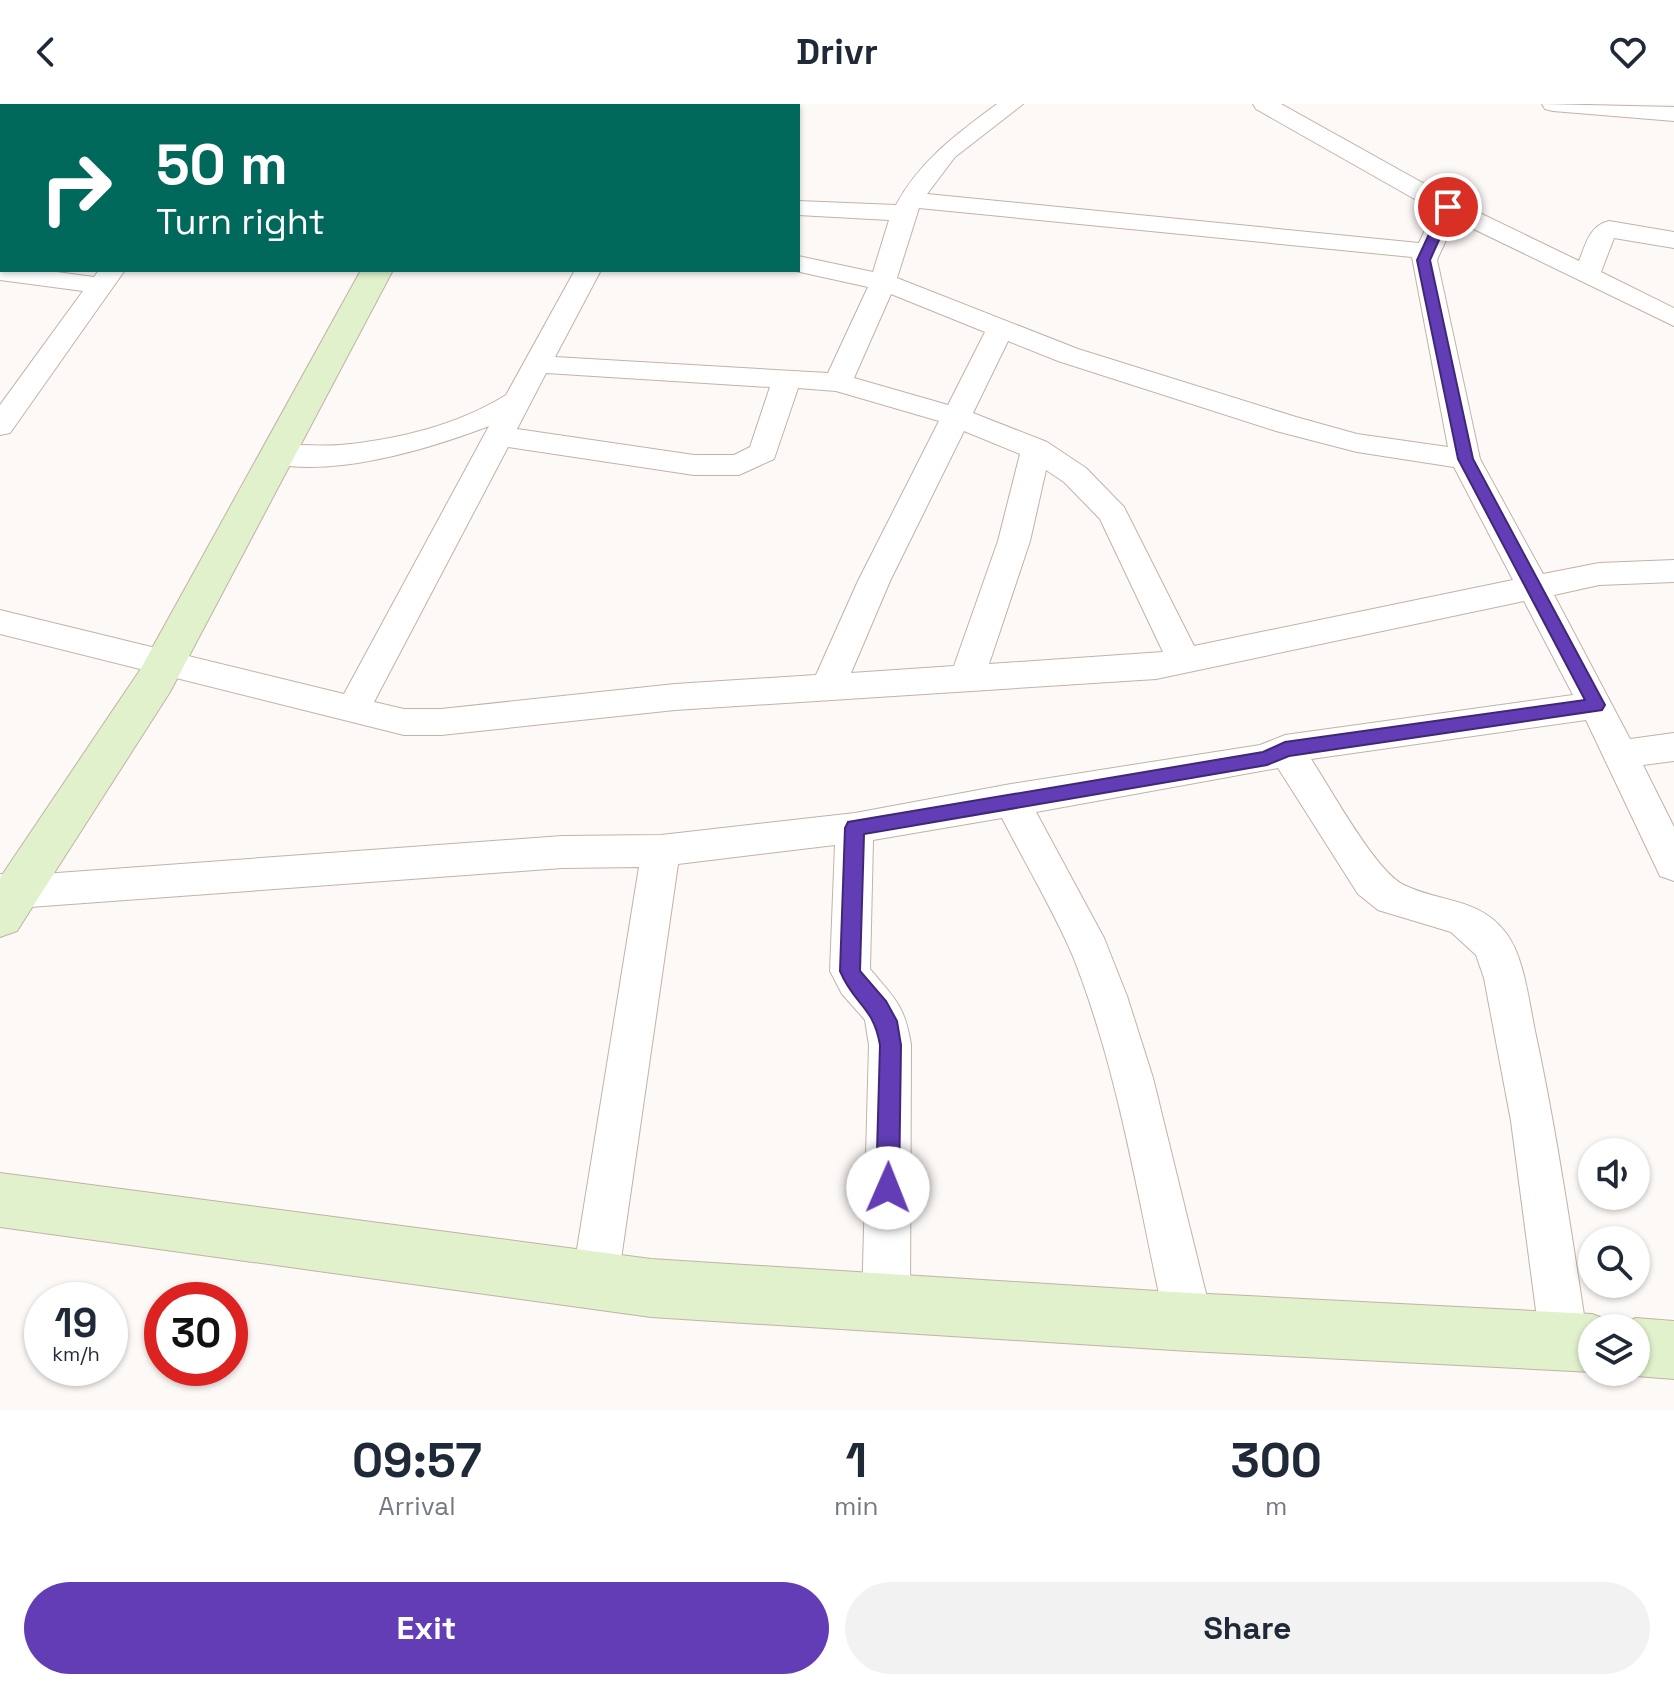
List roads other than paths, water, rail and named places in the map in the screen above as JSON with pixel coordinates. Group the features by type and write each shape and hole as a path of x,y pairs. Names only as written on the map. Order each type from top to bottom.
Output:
{"street":[{"path":"838,382 883,282 908,206 922,181 947,152 1012,104"},
{"path":"1264,104 1448,207 1674,318"},
{"path":"1553,104 1674,114"},
{"path":"800,208 908,206 1426,251"},
{"path":"1448,207 1424,260 1465,459 1532,590 1596,705 1674,865"},
{"path":"1587,274 1604,232 1609,229 1674,240"},
{"path":"800,264 883,282 1068,355 1300,428 1357,443 1465,459"},
{"path":"0,272 107,278"},
{"path":"5,900 166,662 376,272"},
{"path":"353,709 587,272"},
{"path":"0,425 107,278"},
{"path":"828,687 874,581 1000,329"},
{"path":"537,364 838,382 956,417 1036,449 1075,475 1113,514 1184,660"},
{"path":"499,436 694,465 739,465 763,452 787,378"},
{"path":"277,455 325,458 384,451 490,415 517,401"},
{"path":"967,678 1014,541 1036,449"},
{"path":"0,622 404,722 441,722 675,697 1156,666 1599,574 1674,571"},
{"path":"5,900 562,852 661,851 855,828 1011,799 1267,758 1285,749 1596,705"},
{"path":"1620,754 1674,747"},
{"path":"0,1200 651,1288 1189,1322 1578,1342 1504,978 1492,945 1464,919 1392,898 1372,883 1285,749"},
{"path":"1011,799 1090,950 1107,996 1132,1078 1189,1322"},
{"path":"855,828 850,971 855,983 879,1007 886,1021 890,1045 886,1303"},
{"path":"595,1280 661,851"},
{"path":"1650,1348 1674,1350"}]}
